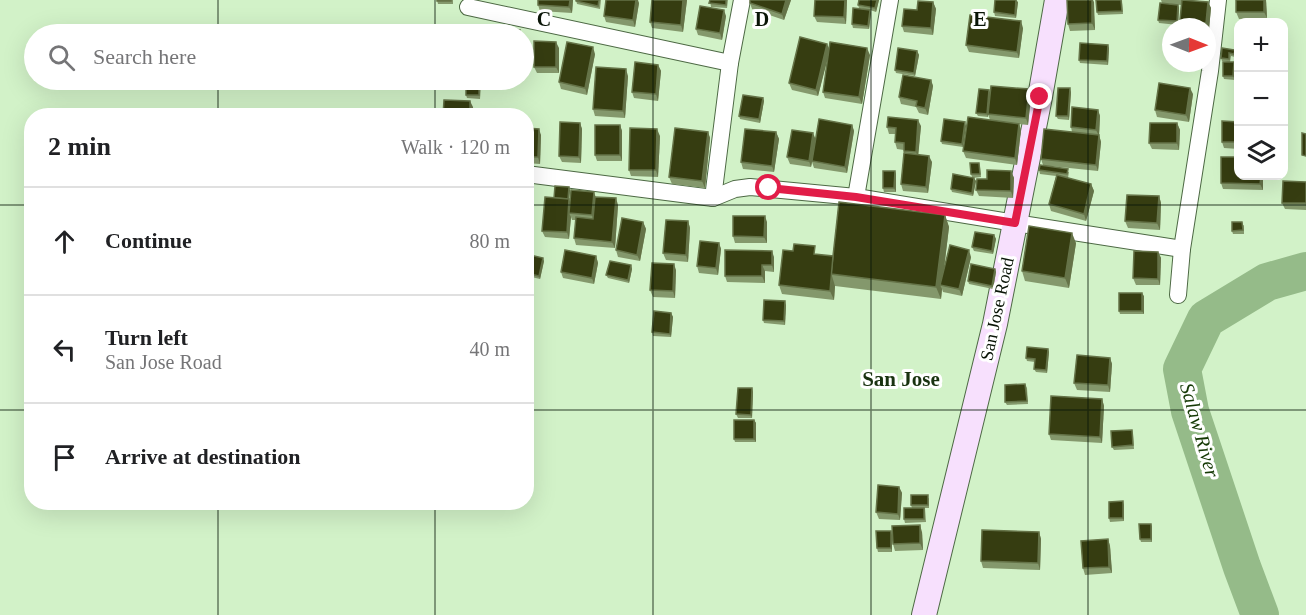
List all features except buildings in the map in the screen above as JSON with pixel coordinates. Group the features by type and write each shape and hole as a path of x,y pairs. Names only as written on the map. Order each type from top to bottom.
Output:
{"street":[{"path":"713,198 730,63 742,0"},
{"path":"856,197 890,0"},
{"name":"San Jose Road","path":"924,615 995,324 1057,0"},
{"path":"1178,295 1182,249 1210,71 1218,0"},
{"path":"468,7 730,63"},
{"path":"534,175 713,198 735,189 750,187 856,197 1182,249"}],"waterway":[{"name":"Salaw River","path":"1260,615 1190,411 1182,369 1206,319 1267,282 1306,271"}],"district":[{"name":"San Jose","path":"901,379"}],"route":[{"path":"769,188 856,197 1015,223 1040,97"}]}
